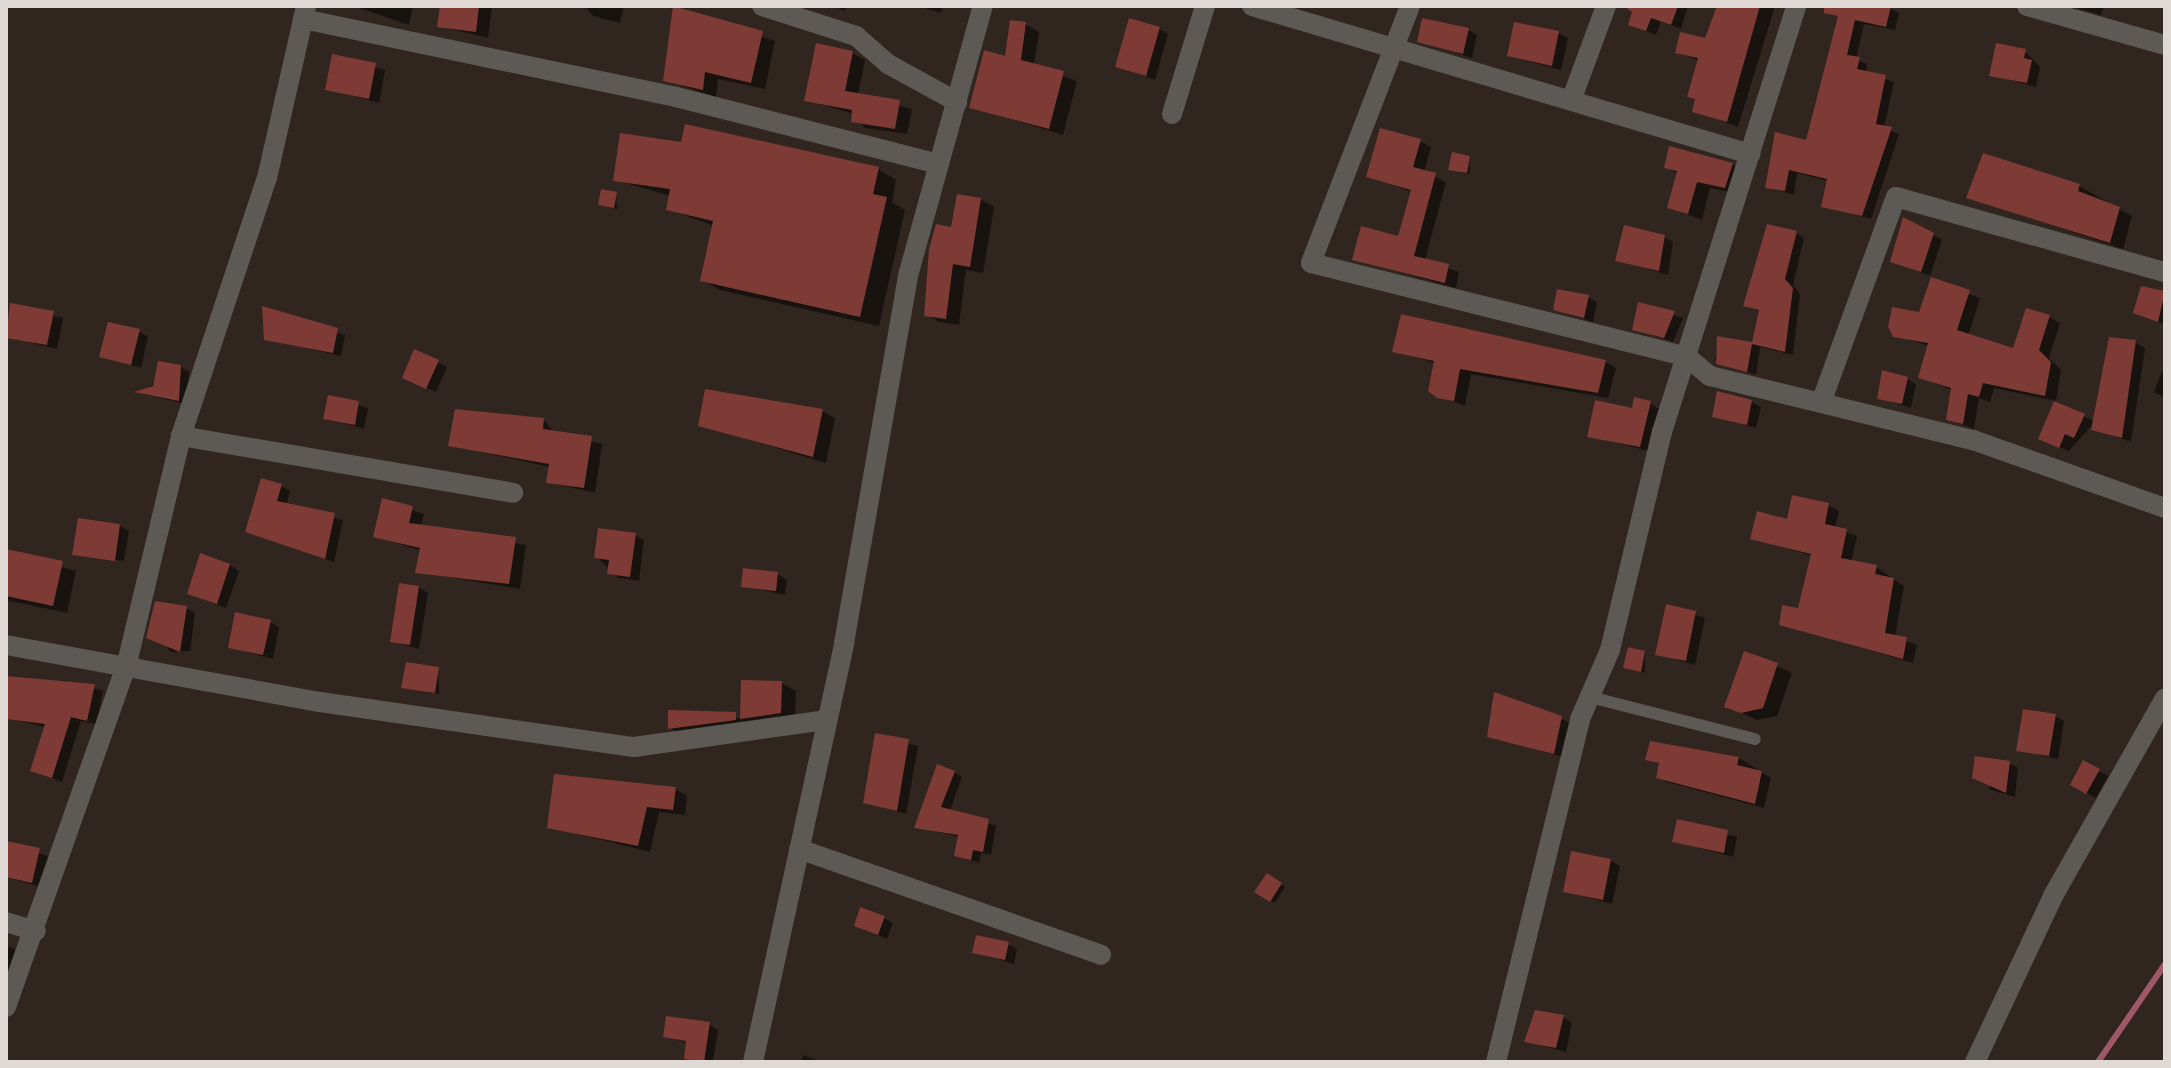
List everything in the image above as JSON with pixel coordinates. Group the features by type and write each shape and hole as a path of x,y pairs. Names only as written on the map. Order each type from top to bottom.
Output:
{"street":[{"path":"762,6 856,36 888,64 957,102"},
{"path":"753,1062 827,720 909,272 983,6"},
{"path":"1172,114 1205,6"},
{"path":"1252,6 1572,98 1750,154"},
{"path":"1410,6 1311,263 1687,357 1710,376 1822,400 1973,440 2165,508"},
{"path":"1572,98 1606,6"},
{"path":"1496,1062 1590,697 1610,650 1687,357 1796,6"},
{"path":"2027,6 2165,45"},
{"path":"6,1007 36,931 127,663 181,436 267,178 305,12 676,97 939,164"},
{"path":"1822,400 1896,197 2165,272"},
{"path":"181,436 513,493"},
{"path":"6,645 127,663 320,702 634,747 827,720"},
{"path":"1975,1062 2053,896 2165,698"},
{"path":"799,849 1101,955"},
{"path":"6,922 36,931"}],"lane":[{"path":"1590,697 1755,739"}],"building":[{"path":"440,6 479,6 476,32 437,27"},
{"path":"673,6 763,31 751,83 705,72 703,90 663,81"},
{"path":"1624,6 1678,6 1671,25 1651,18 1646,31 1628,25 1632,12"},
{"path":"1717,6 1760,6 1727,122 1692,112 1695,99 1687,97 1698,58 1675,53 1680,32 1705,38"},
{"path":"1824,6 1891,6 1886,27 1855,20 1847,55 1860,57 1857,69 1886,75 1876,124 1892,127 1862,216 1821,207 1827,179 1789,170 1785,191 1765,188 1775,132 1806,140 1838,16 1824,13"},
{"path":"1129,18 1160,27 1146,76 1115,67"},
{"path":"1422,18 1469,28 1463,54 1417,42"},
{"path":"1010,20 1026,22 1021,60 1064,71 1049,129 969,108 984,50 1005,56"},
{"path":"1514,22 1559,31 1552,66 1507,56"},
{"path":"816,43 853,51 845,91 900,100 895,129 851,122 852,110 804,101"},
{"path":"1996,43 2026,49 2024,58 2032,60 2027,83 1989,76"},
{"path":"332,54 376,63 369,99 325,90"},
{"path":"685,124 879,167 873,194 887,197 860,317 700,281 713,221 666,210 670,189 613,181 620,133 681,142"},
{"path":"1380,128 1421,139 1413,167 1436,173 1414,256 1449,264 1445,283 1352,260 1361,226 1398,236 1411,190 1366,177"},
{"path":"1669,146 1733,163 1725,188 1697,182 1688,214 1667,208 1677,171 1664,168"},
{"path":"1452,152 1470,156 1467,173 1448,170"},
{"path":"1983,153 2080,184 2078,191 2120,207 2110,243 1966,198"},
{"path":"601,189 617,192 614,208 598,205"},
{"path":"957,194 981,198 970,267 953,264 946,319 924,316 929,249 936,224 951,227"},
{"path":"1903,217 1934,233 1921,272 1890,262"},
{"path":"1767,224 1797,231 1785,279 1793,288 1785,352 1752,344 1747,372 1716,364 1717,336 1752,342 1759,310 1743,306"},
{"path":"1624,225 1665,235 1659,271 1615,261"},
{"path":"1931,277 1970,290 1957,330 2013,348 2026,308 2050,315 2039,350 2051,362 2045,396 1983,383 1979,397 1968,394 1963,424 1946,420 1951,388 1918,378 1928,343 1893,337 1888,327 1892,307 1919,312"},
{"path":"2141,286 2165,291 2158,322 2133,313"},
{"path":"1557,289 1589,295 1584,318 1553,310"},
{"path":"1638,302 1675,311 1664,338 1632,330"},
{"path":"10,303 54,311 47,345 6,338"},
{"path":"262,306 338,328 333,353 264,340"},
{"path":"1401,314 1606,360 1598,393 1460,369 1454,401 1437,398 1428,391 1434,361 1392,352"},
{"path":"108,322 140,329 131,365 99,357"},
{"path":"2109,337 2136,340 2122,438 2091,430"},
{"path":"414,349 439,360 426,389 402,378"},
{"path":"158,361 181,365 179,401 134,392 153,386"},
{"path":"1882,370 1908,377 1902,404 1877,399"},
{"path":"705,389 823,409 813,457 698,426"},
{"path":"1717,391 1752,400 1747,425 1712,417"},
{"path":"328,395 359,401 355,425 323,419"},
{"path":"1634,397 1651,401 1640,447 1587,437 1595,400 1632,408"},
{"path":"2054,401 2085,414 2074,438 2065,434 2059,448 2038,439"},
{"path":"455,409 544,418 543,429 592,436 584,488 546,483 549,464 448,446"},
{"path":"261,478 282,484 277,501 335,513 325,559 245,532"},
{"path":"1792,495 1829,503 1825,524 1847,529 1841,558 1877,565 1875,574 1894,578 1885,633 1907,637 1903,659 1779,625 1782,605 1798,608 1811,554 1750,539 1757,511 1787,519"},
{"path":"382,498 413,506 409,523 516,537 509,584 415,573 420,548 373,537"},
{"path":"78,518 120,524 115,561 72,555"},
{"path":"598,528 636,533 630,577 607,574 609,560 594,558"},
{"path":"6,549 63,561 53,606 6,596"},
{"path":"200,553 230,564 217,604 187,594"},
{"path":"743,568 778,572 776,591 741,587"},
{"path":"399,583 419,586 410,645 390,642"},
{"path":"155,601 187,606 180,652 146,638"},
{"path":"1666,604 1696,611 1686,661 1655,655"},
{"path":"235,612 271,620 263,655 228,648"},
{"path":"1628,647 1645,651 1641,672 1623,668"},
{"path":"1744,651 1778,663 1763,708 1741,713 1724,707"},
{"path":"406,662 439,667 435,693 401,688"},
{"path":"6,676 95,684 87,721 71,717 52,778 30,771 45,724 6,719"},
{"path":"741,680 782,681 781,713 740,719"},
{"path":"1494,692 1562,716 1554,754 1487,737"},
{"path":"2023,709 2056,714 2049,756 2016,751"},
{"path":"668,710 736,712 736,720 668,729"},
{"path":"875,733 909,739 897,811 863,803"},
{"path":"1650,741 1739,757 1737,765 1762,771 1755,804 1656,778 1659,763 1645,760"},
{"path":"1975,756 2010,761 2006,793 1972,778"},
{"path":"2083,760 2100,769 2086,794 2070,785"},
{"path":"937,764 955,771 941,807 989,819 983,852 973,850 971,860 954,856 958,835 914,828"},
{"path":"554,774 676,787 673,810 647,807 638,846 547,828"},
{"path":"1677,819 1728,830 1724,853 1672,842"},
{"path":"6,841 40,848 32,883 6,877"},
{"path":"1571,851 1611,859 1603,900 1563,892"},
{"path":"1267,873 1282,883 1270,902 1254,892"},
{"path":"860,907 885,916 878,935 854,926"},
{"path":"976,935 1009,942 1005,960 972,953"},
{"path":"1535,1010 1564,1015 1556,1048 1524,1042"},
{"path":"666,1016 710,1022 704,1062 684,1059 686,1041 663,1037"}],"waterway":[{"path":"2098,1062 2165,964"}]}
